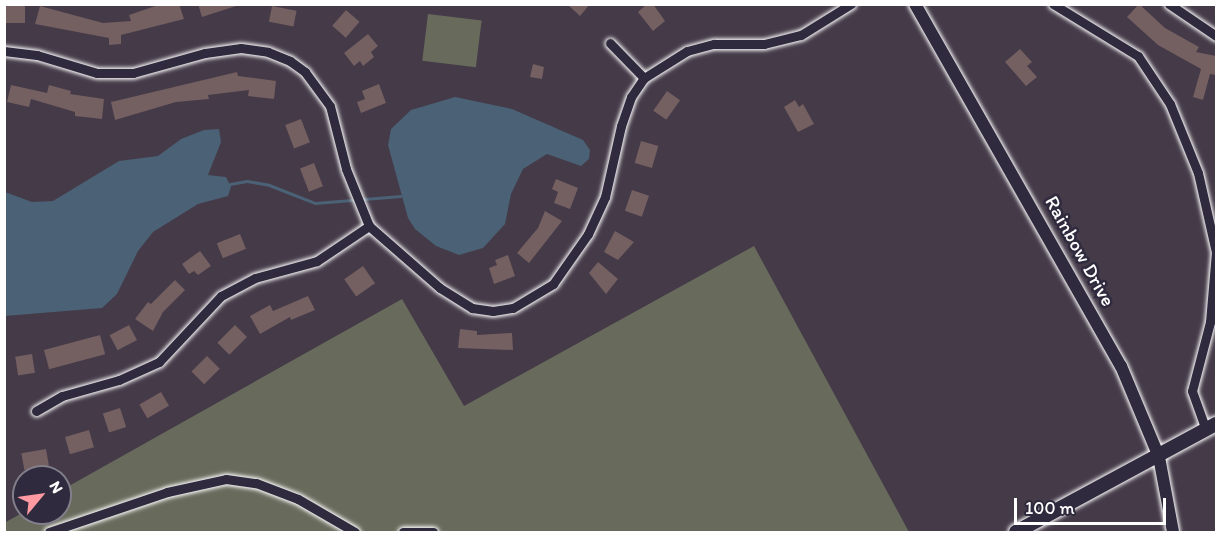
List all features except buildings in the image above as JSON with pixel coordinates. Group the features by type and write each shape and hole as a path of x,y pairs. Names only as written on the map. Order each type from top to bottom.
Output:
{"main road":[{"path":"1016,532 1159,458 1211,427"}],"street":[{"path":"4,51 37,55 97,73 133,73 205,53 241,48 268,52 290,61 305,72 330,106 346,169 369,226 409,264 472,308 493,311 532,298 553,284 588,234 605,197 621,126 631,97 644,78 687,51 714,44 764,44 792,38 851,4"},
{"name":"Rainbow Drive","path":"915,4 1096,319 1159,458 1173,532"},
{"path":"1053,4 1138,56 1170,104 1198,173 1216,252 1209,322 1192,391 1211,427"},
{"path":"1169,4 1216,36"},
{"path":"610,43 644,78"},
{"path":"36,411 62,396 119,380 159,362 220,296 255,278 317,261 369,226"},
{"path":"49,532 167,492 226,479 256,483 298,499 355,532"},
{"path":"403,532 433,532"}],"green space":[{"path":"428,14 482,21 476,67 422,61"},
{"path":"754,246 909,532 5,532 4,523 12,519 12,525 72,525 72,484 402,299 464,406"}],"water":[{"path":"455,97 512,109 583,140 590,150 589,159 581,166 547,154 523,169 511,194 505,224 483,248 459,255 436,246 415,229 408,218 388,145 391,129 411,110"},
{"path":"219,129 221,142 208,175 226,177 231,187 228,196 198,204 153,232 138,251 117,294 102,308 5,316 5,192 32,202 53,201 119,161 158,156 181,139 204,130"}],"waterway":[{"path":"230,184 247,181 269,185 315,203 401,196"}]}
